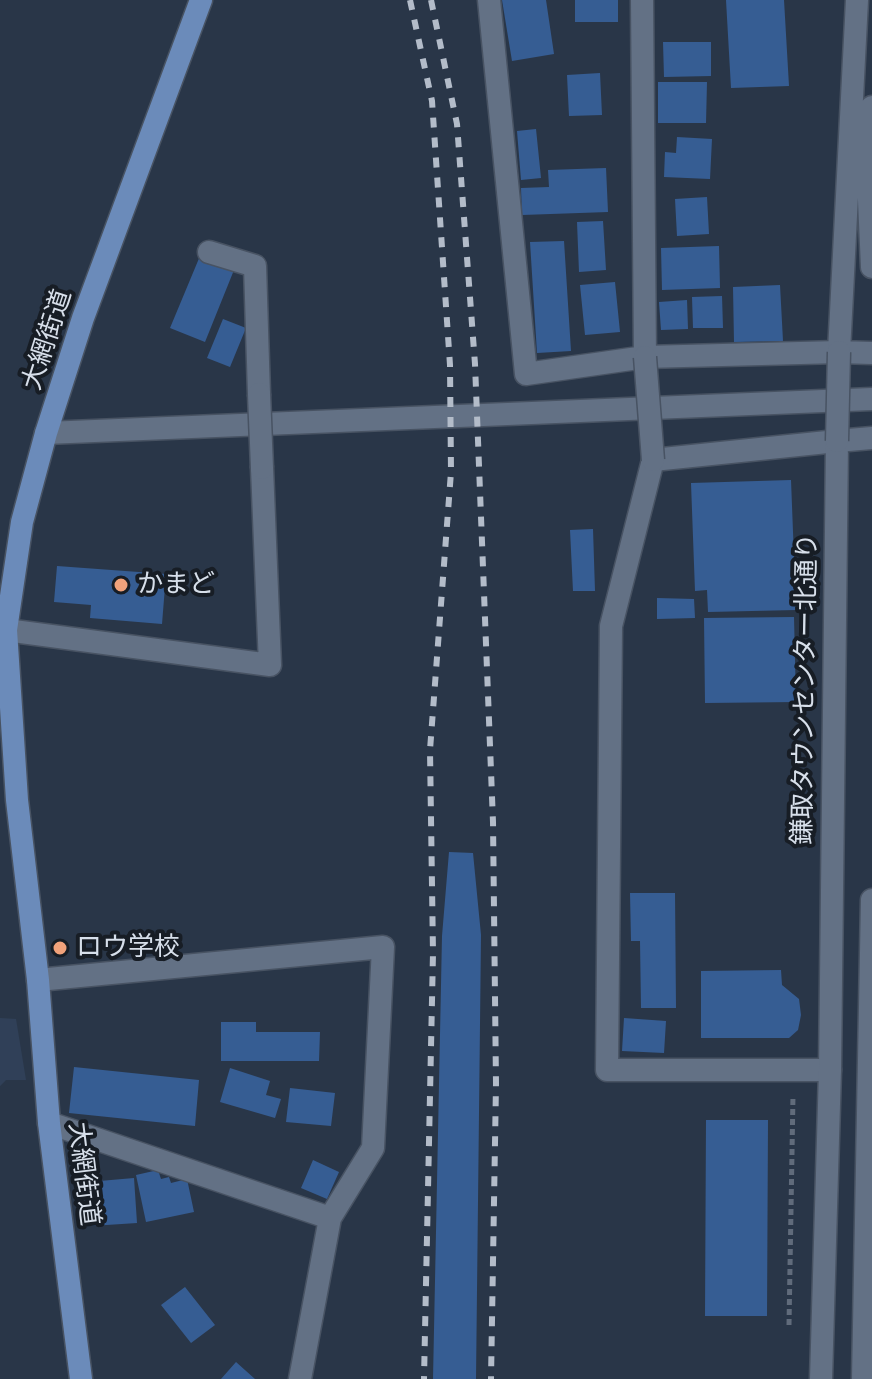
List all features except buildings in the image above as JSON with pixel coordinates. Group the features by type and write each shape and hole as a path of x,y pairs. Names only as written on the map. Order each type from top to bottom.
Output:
{"main road":[{"name":"大網街道","path":"81,1379 49,1123 38,980 17,800 6,630 22,522 46,433 83,318 201,0"}],"street":[{"path":"489,0 526,374 645,357 872,353"},
{"path":"642,0 645,357 653,460 611,626 607,1070 830,1070 871,1073"},
{"name":"鎌取タウンセンター北通り","path":"821,1379 830,1070 839,352 857,0"},
{"path":"872,107 872,267"},
{"path":"6,630 270,665 255,266 209,252"},
{"path":"46,433 872,399"},
{"path":"653,460 872,438"},
{"path":"863,1379 872,900"},
{"path":"38,980 383,947 373,1148 330,1218 300,1379"},
{"path":"49,1123 330,1218"}],"path":[{"path":"789,1325 793,1094"}],"shaded area":[{"path":"0,1018 16,1019 26,1080 6,1080 0,1086"}],"railway":[{"path":"410,0 432,101 450,365 451,472 430,750 433,953 424,1379"},
{"path":"431,0 457,124 475,364 493,822 496,1084 491,1379"}],"place":[{"name":"かまど","path":"121,585"},
{"name":"ロウ学校","path":"60,948"}]}
